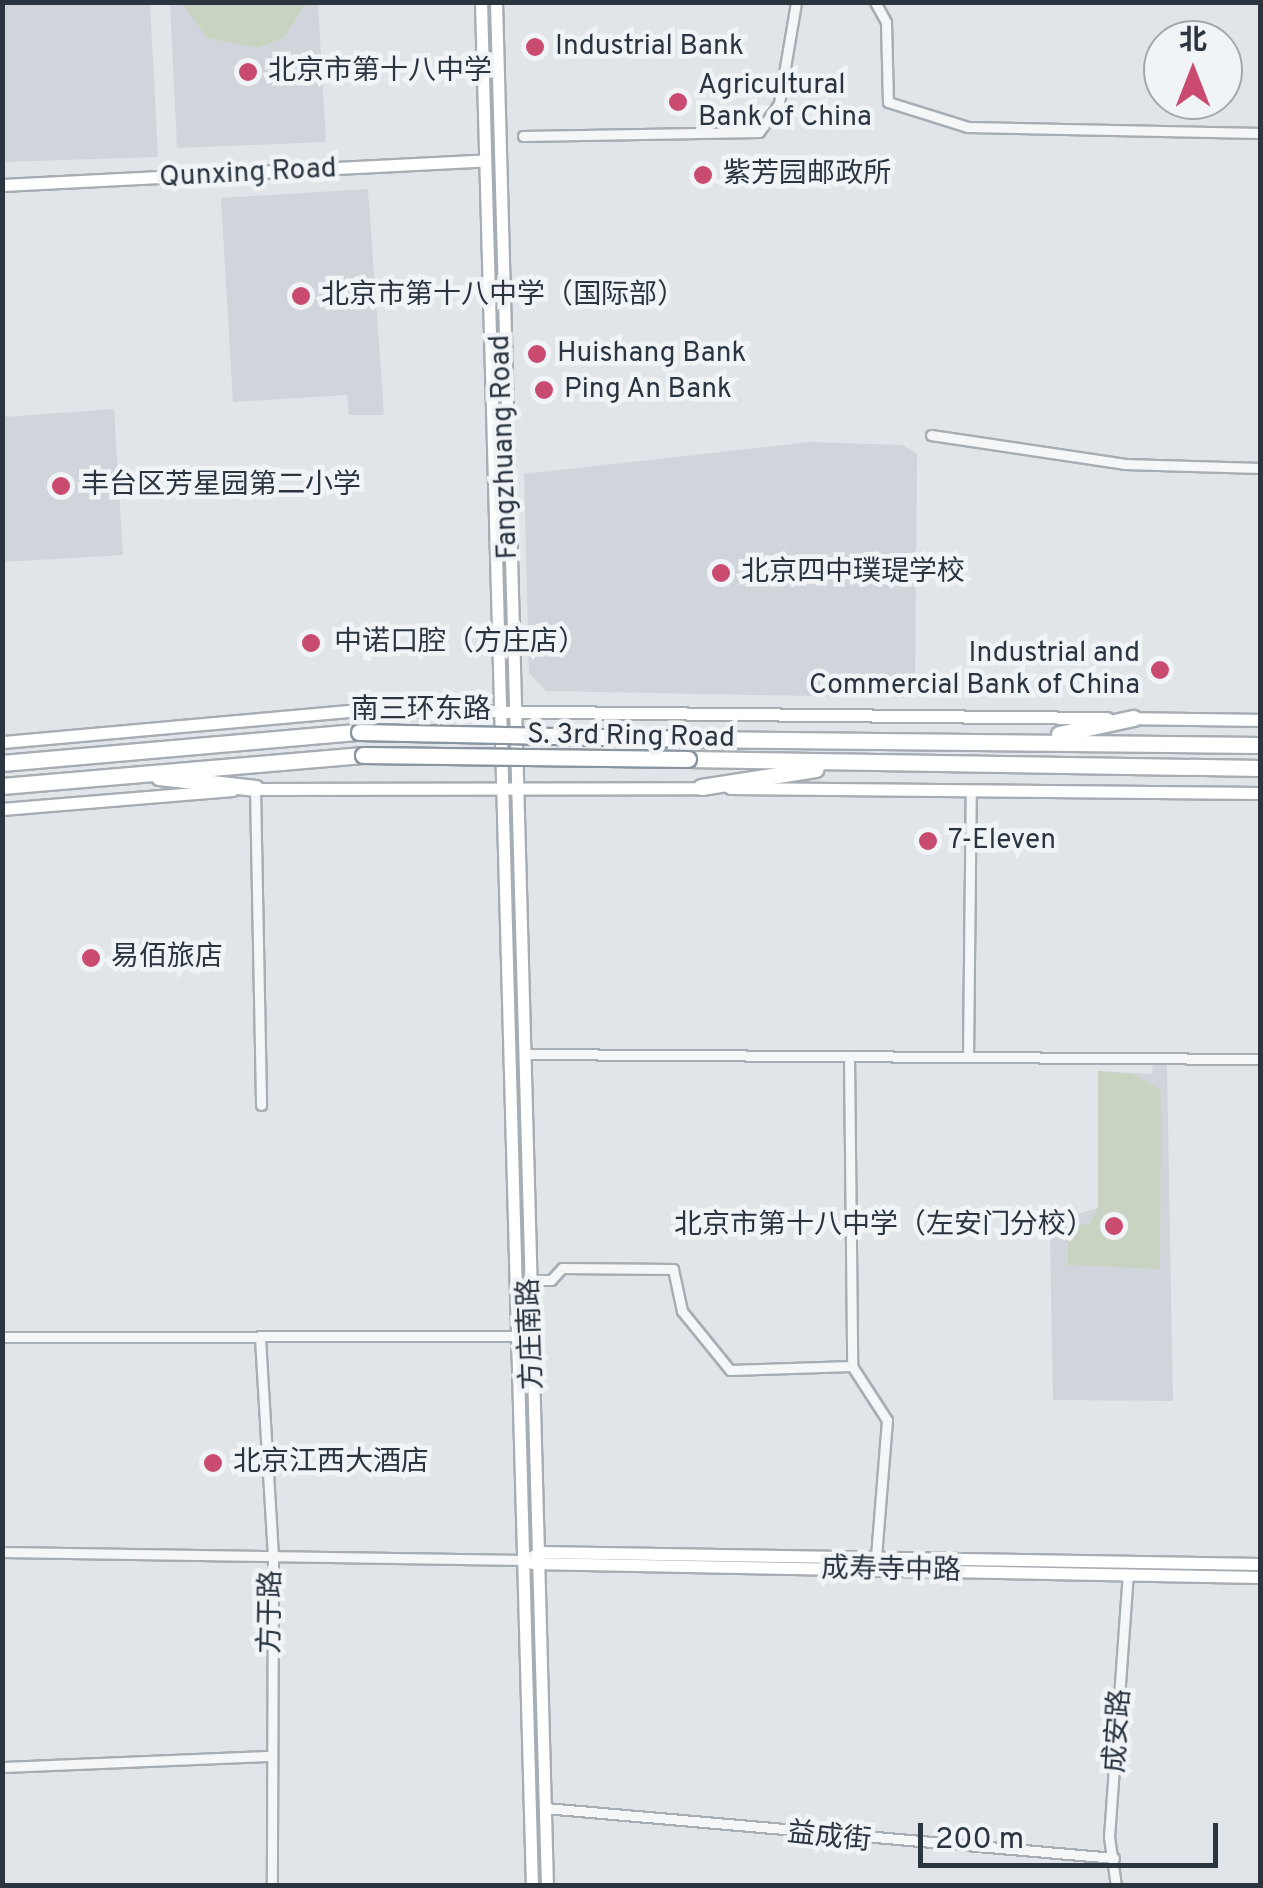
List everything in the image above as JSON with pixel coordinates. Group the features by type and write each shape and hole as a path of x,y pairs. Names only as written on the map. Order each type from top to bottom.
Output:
{"highway":[{"path":"1031,740 1133,718"},
{"name":"S. 3rd Ring Road","path":"2,763 359,732 1260,745"},
{"path":"2,754 44,759"},
{"name":"S. 3rd Ring Road","path":"130,774 363,755 1260,768"},
{"path":"701,788 856,762"},
{"path":"2,786 130,774 255,788"}],"street":[{"path":"480,2 479,161 510,711 509,783"},
{"name":"Fangzhuang Road","path":"496,2 494,160 510,711"},
{"path":"523,136 759,132 779,102 796,2"},
{"path":"875,2 886,22 888,102 968,128 1260,133"},
{"name":"Qunxing Road","path":"2,185 494,160"},
{"path":"930,435 1124,464 1260,468"},
{"name":"南三环东路","path":"2,742 305,713 510,711 1260,720"},
{"path":"2,808 255,788 509,783 1260,793"},
{"name":"方庄南路","path":"509,783 524,1054 547,1886"},
{"name":"方庄南路","path":"509,783 532,1886"},
{"path":"255,788 261,1105"},
{"path":"968,1057 971,790"},
{"path":"524,1054 1260,1060"},
{"path":"849,1056 852,1366 887,1420 876,1557"},
{"path":"530,1280 551,1280 562,1268 674,1269 682,1311 730,1370 852,1366"},
{"path":"2,1337 520,1336"},
{"name":"方于路","path":"260,1338 273,1558 269,1756 272,1886"},
{"path":"2,1552 523,1560"},
{"name":"成寿寺中路","path":"523,1560 876,1557 1260,1564"},
{"name":"成寿寺中路","path":"539,1559 1260,1577"},
{"name":"成安路","path":"1116,1886 1114,1858 1128,1574"},
{"path":"2,1766 269,1756"},
{"name":"益成街","path":"544,1808 1114,1858"}],"shaded area":[{"path":"2,3 150,3 158,157 3,162"},
{"name":"北京市第十八中学","path":"170,3 318,3 326,142 177,148"},
{"name":"北京市第十八中学（国际部）","path":"368,189 384,415 349,415 347,395 233,402 221,198"},
{"name":"丰台区芳星园第二小学","path":"114,409 123,555 3,562 3,417"},
{"name":"北京四中璞瑅学校","path":"811,442 902,445 917,454 915,698 546,691 529,673 524,474"},
{"name":"北京市第十八中学（左安门分校）","path":"1153,1064 1167,1065 1173,1401 1053,1400 1050,1235 1068,1217 1098,1208 1098,1071 1152,1074"}],"green space":[{"path":"182,3 306,3 284,37 258,48 207,38"},
{"path":"1098,1071 1133,1074 1161,1090 1160,1269 1068,1265 1068,1223 1089,1225 1098,1208"}],"place":[{"name":"Industrial Bank","path":"535,47"},
{"name":"北京市第十八中学","path":"248,72"},
{"name":"Agricultural Bank of China","path":"678,102"},
{"name":"紫芳园邮政所","path":"703,175"},
{"name":"北京市第十八中学（国际部）","path":"301,296"},
{"name":"Huishang Bank","path":"537,354"},
{"name":"Ping An Bank","path":"544,390"},
{"name":"丰台区芳星园第二小学","path":"61,486"},
{"name":"北京四中璞瑅学校","path":"721,573"},
{"name":"中诺口腔（方庄店）","path":"311,643"},
{"name":"Industrial and Commercial Bank of China","path":"1160,670"},
{"name":"7-Eleven","path":"928,841"},
{"name":"易佰旅店","path":"91,958"},
{"name":"北京市第十八中学（左安门分校）","path":"1114,1226"},
{"name":"北京江西大酒店","path":"213,1463"}]}
